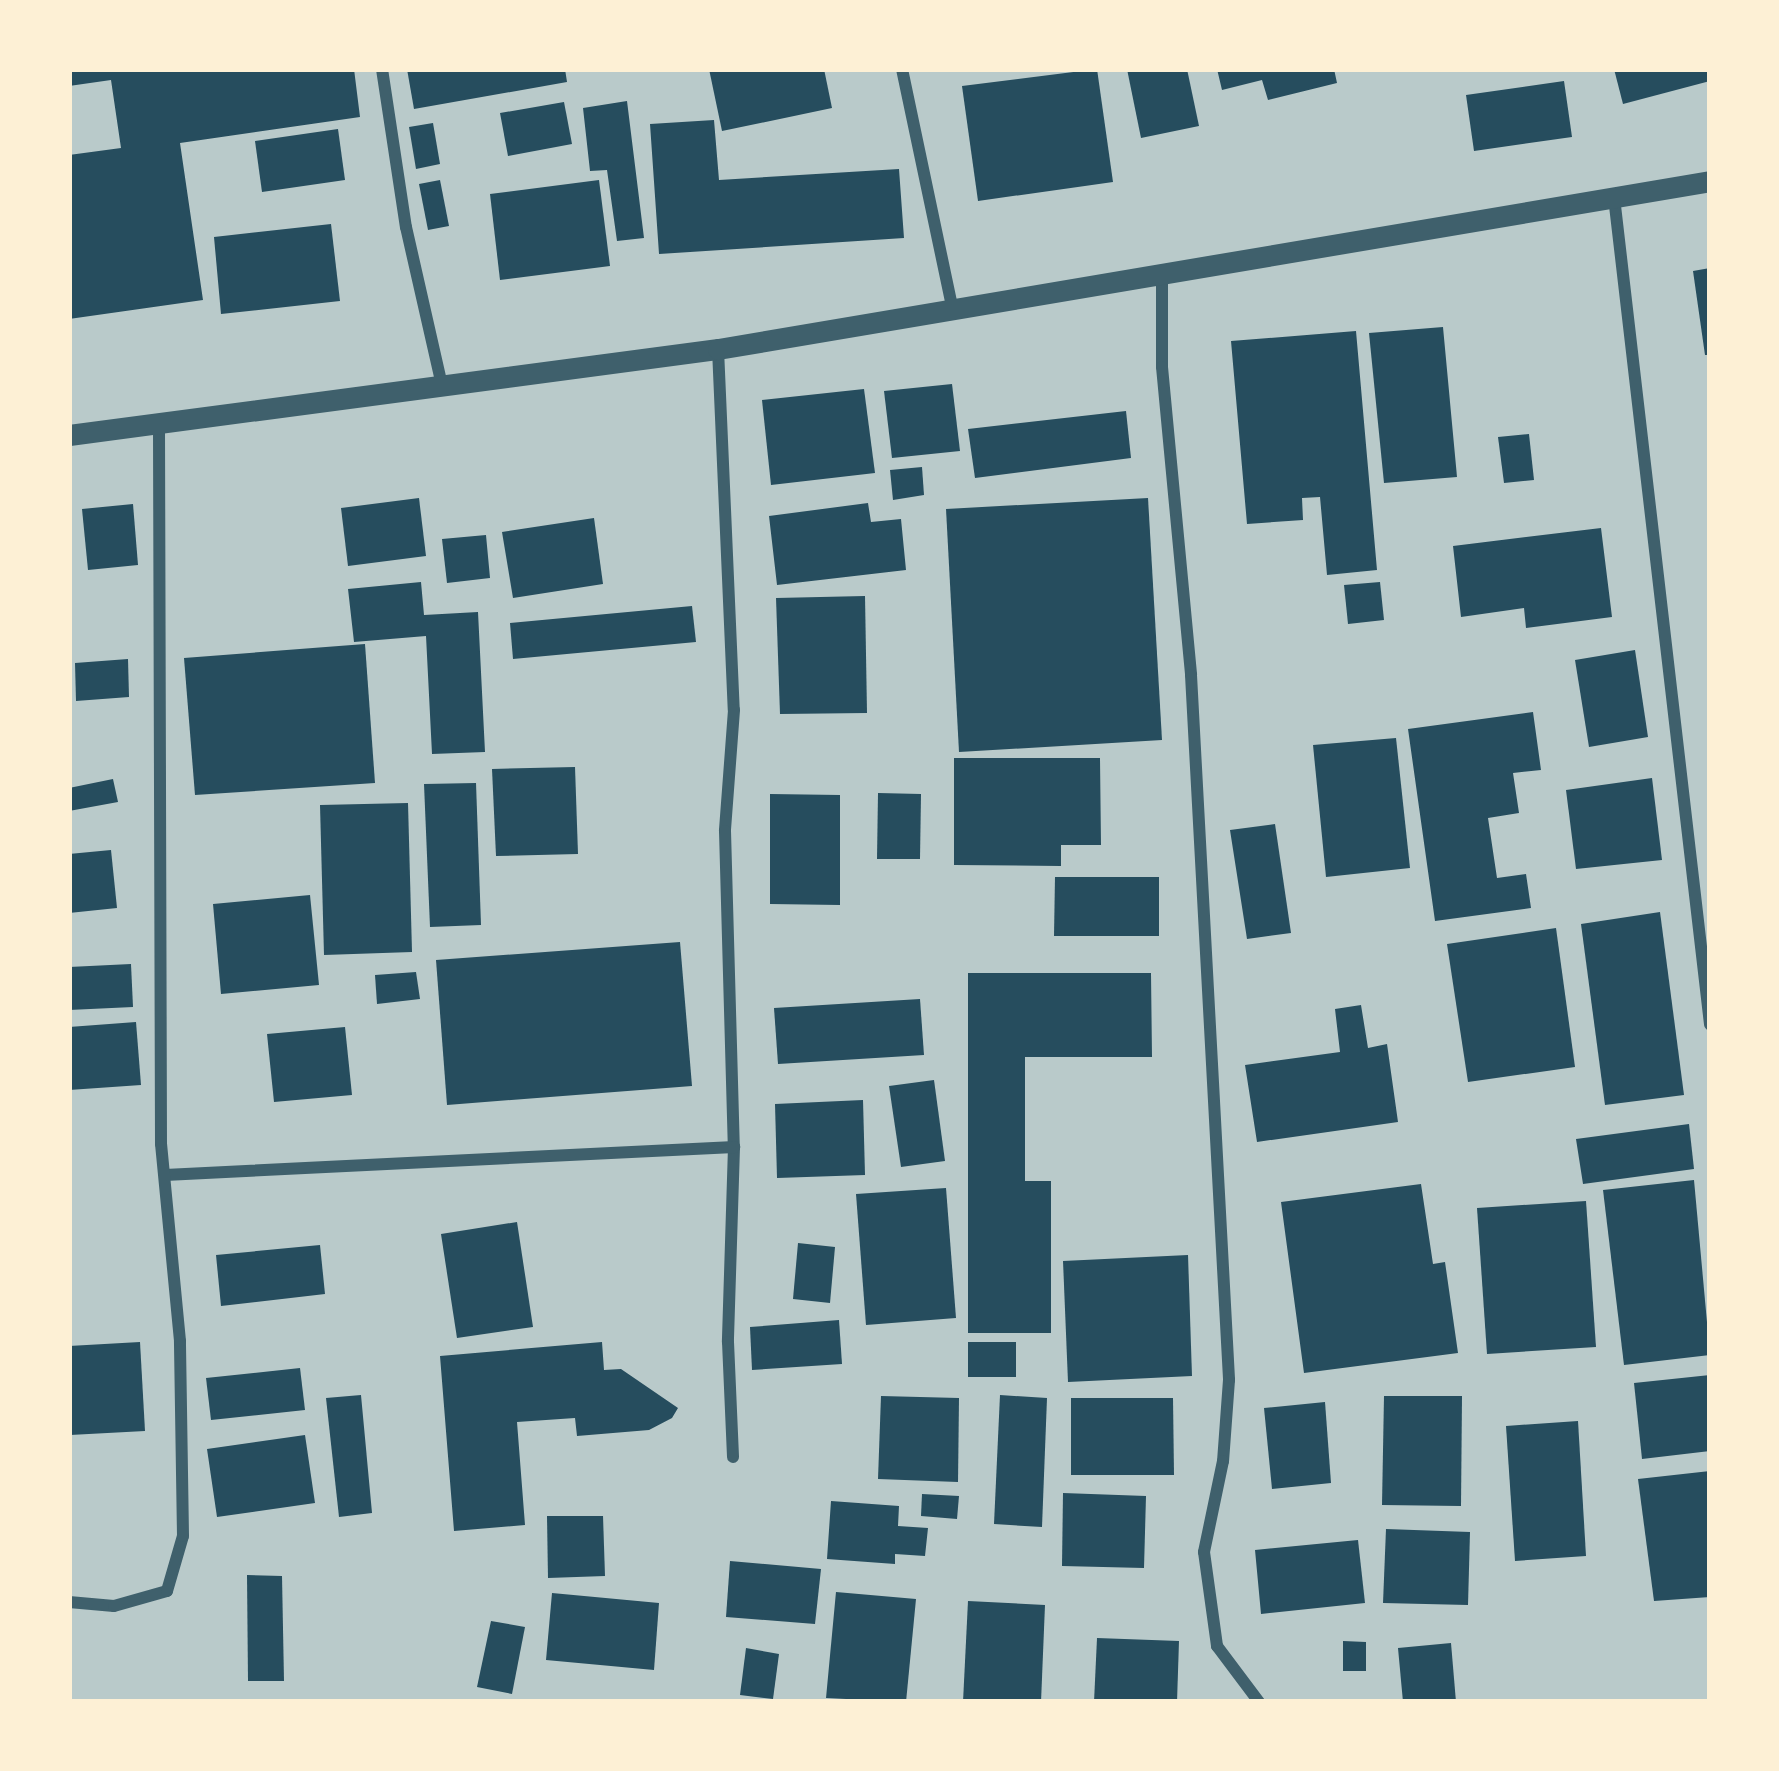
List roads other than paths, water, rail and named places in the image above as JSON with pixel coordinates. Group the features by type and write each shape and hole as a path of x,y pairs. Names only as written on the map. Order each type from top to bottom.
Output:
{"street":[{"path":"382,69 406,226 442,385"},
{"path":"902,69 952,307"},
{"path":"69,435 718,349 1710,181"},
{"path":"1614,197 1710,1024"},
{"path":"1162,271 1162,368 1191,675 1229,1380 1222,1461 1204,1552 1217,1646 1259,1702"},
{"path":"718,349 734,710 724,831 734,1147 728,1342 734,1457"},
{"path":"69,1602 114,1606 167,1591 183,1536 181,1342 160,1144 159,422"},
{"path":"165,1175 734,1147"}]}
